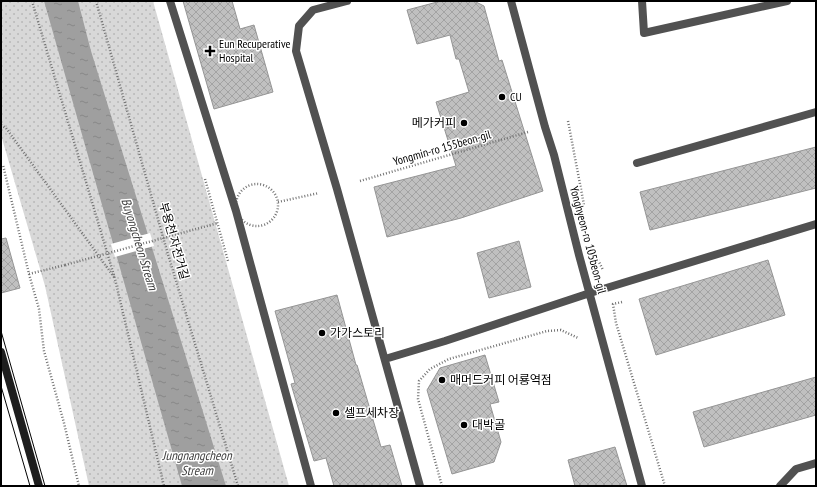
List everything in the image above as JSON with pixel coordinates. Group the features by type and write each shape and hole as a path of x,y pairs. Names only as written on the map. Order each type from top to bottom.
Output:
{"main road":[{"path":"1,352 39,486"}],"street":[{"path":"170,1 236,211 311,486"},
{"path":"347,1 313,10 299,26 296,51 337,188 420,486"},
{"name":"Yonghyeon-ro 105beon-gil","path":"511,1 545,128 554,155 579,255 642,486"},
{"path":"642,1 644,33 787,1"},
{"path":"637,163 816,112"},
{"path":"385,359 590,293 816,224"},
{"path":"780,486 796,469 816,463"}],"path":[{"path":"32,1 115,279 164,486"},
{"name":"부용천 자전거길","path":"96,1 167,251 238,486"},
{"path":"568,121 586,212"},
{"path":"1,126 6,128 115,279"},
{"name":"Yongmin-ro 155beon-gil","path":"360,181 528,132"},
{"path":"2,165 39,309 44,351 64,423 79,486"},
{"path":"205,179 228,261"},
{"path":"253,183 261,183 268,186 277,197 278,202 278,208 273,218 264,225 252,226 240,218 236,211 235,204 240,190 253,183"},
{"path":"278,202 319,193"},
{"path":"29,274 218,223"},
{"path":"597,257 603,270"},
{"path":"622,302 613,304 616,323 665,486"},
{"path":"442,486 418,399 419,381 430,369 449,358 547,331 561,330 578,338"}],"shaded area":[{"path":"1,1 153,1 289,486 89,486 45,286 1,135"}],"water":[{"name":"Jungnangcheon Stream","path":"44,1 78,1 91,51 226,486 182,486"}],"pier":[{"path":"150,233 154,246 115,257 111,244"}],"building":[{"path":"183,1 232,1 240,29 254,25 273,92 214,109"},
{"path":"441,1 474,1 484,6 499,61 502,60 543,191 461,218 387,237 374,187 456,166 436,102 469,92 459,59 456,59 450,35 417,44 407,10"},
{"path":"816,147 816,188 650,230 640,192"},
{"path":"6,238 20,288 1,293 1,239"},
{"path":"519,241 531,287 489,298 477,253"},
{"path":"768,260 785,315 656,355 639,299"},
{"path":"337,295 356,365 381,447 390,445 402,486 334,486 326,458 314,461 291,384 295,383 275,311"},
{"path":"485,355 499,402 490,404 501,442 494,462 452,474 427,390 440,368"},
{"path":"816,377 816,415 704,447 693,412"},
{"path":"615,447 627,486 575,486 568,460"}],"tram line":[{"path":"1,331 45,486"},
{"path":"1,386 30,486"}],"place":[{"name":"Eun Recuperative Hospital","path":"210,51"},
{"name":"CU","path":"502,97"},
{"name":"메가커피","path":"464,123"},
{"name":"가가스토리","path":"322,333"},
{"name":"매머드커피 어룡역점","path":"442,380"},
{"name":"셀프세차장","path":"336,413"},
{"name":"대박골","path":"464,425"}],"water label":[{"name":"Buyongcheon Stream","path":"140,244"}]}
